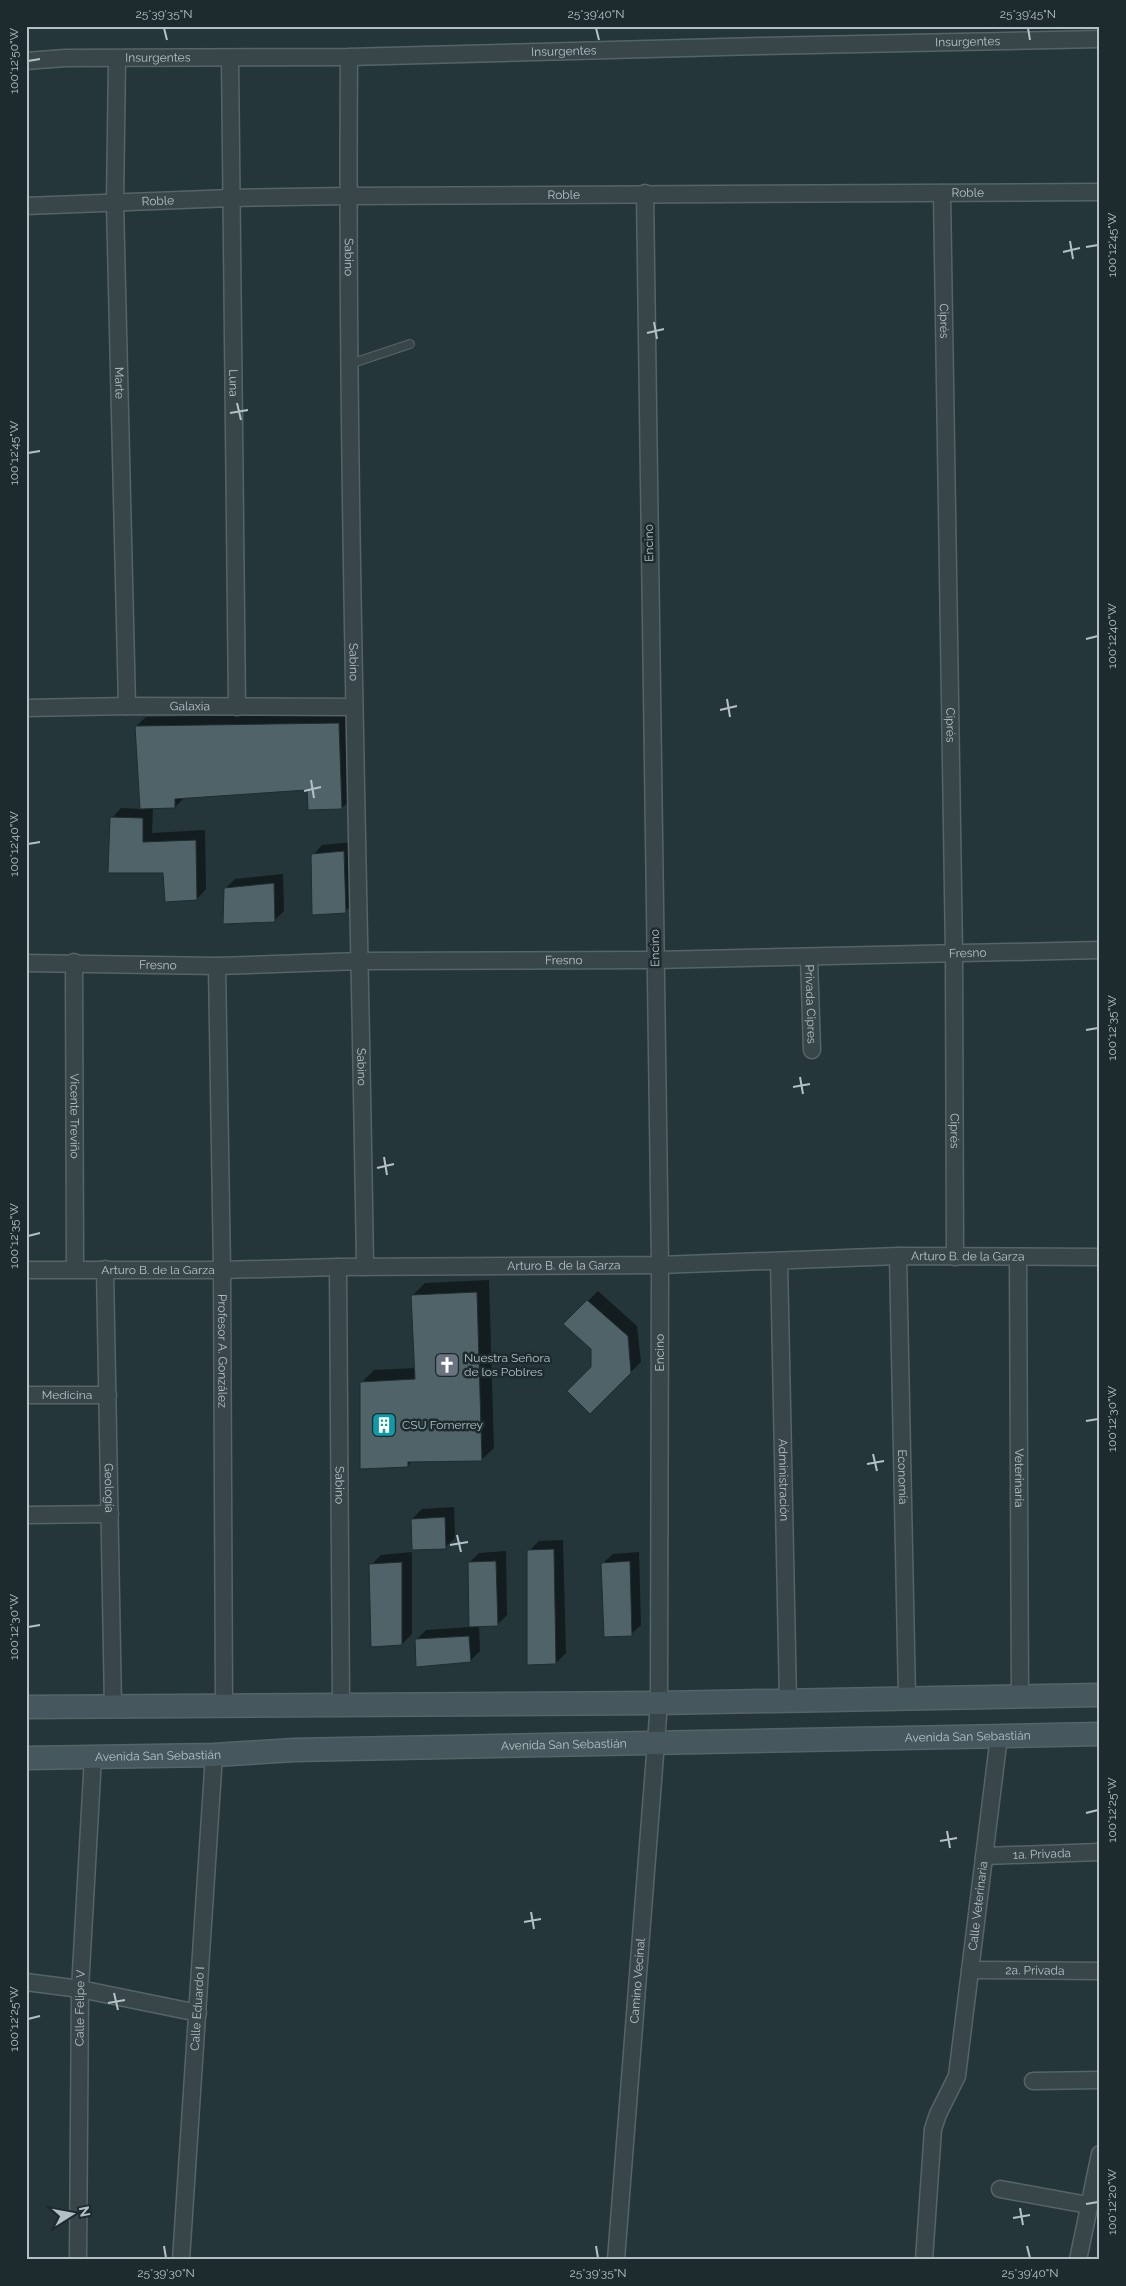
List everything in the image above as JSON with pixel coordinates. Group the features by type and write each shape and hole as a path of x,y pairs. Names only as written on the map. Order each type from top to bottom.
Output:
{"main road":[{"path":"26,1707 659,1703 1100,1695"},
{"name":"Avenida San Sebastián","path":"26,1758 214,1755 294,1750 656,1745 1100,1734"}],"street":[{"name":"Insurgentes","path":"26,61 65,58 230,59 348,57 1100,39"},
{"name":"Sabino","path":"348,57 354,707 361,961 365,1267"},
{"name":"Marte","path":"116,58 115,204 127,706"},
{"name":"Luna","path":"230,59 237,708"},
{"name":"Roble","path":"26,206 232,198 348,196 1100,192"},
{"name":"Ciprés","path":"942,193 954,953 956,1257"},
{"name":"Encino","path":"645,194 660,1265 659,1703"},
{"name":"Galaxia","path":"26,708 127,706 237,708 354,707"},
{"name":"Fresno","path":"26,963 74,962 217,966 361,961 809,958 1100,950"},
{"name":"Privada Cipres","path":"809,958 812,1050"},
{"name":"Vicente Treviño","path":"74,962 75,1269"},
{"name":"Profesor A. González","path":"217,966 222,1270 224,1706"},
{"name":"Arturo B. de la Garza","path":"26,1270 222,1270 338,1266 660,1265 898,1256 1100,1258"},
{"name":"Economía","path":"898,1256 907,1698"},
{"name":"Veterinaria","path":"1018,1258 1020,1697"},
{"name":"Administración","path":"779,1261 788,1700"},
{"name":"Sabino","path":"338,1266 342,1704"},
{"name":"Geología","path":"105,1270 113,1707"},
{"name":"Medicina","path":"26,1395 108,1395"},
{"path":"26,1515 110,1514"},
{"name":"Camino Vecinal","path":"616,2260 659,1703"},
{"name":"Calle Veterinaria","path":"924,2260 933,2129 938,2114 957,2076 999,1736"},
{"name":"Calle Eduardo I","path":"181,2260 214,1755"},
{"name":"Calle Felipe V","path":"78,2260 80,1989 93,1756"},
{"name":"1a. Privada","path":"984,1856 1100,1852"},
{"name":"2a. Privada","path":"970,1970 1100,1971"},
{"path":"26,1982 80,1989 198,2013"},
{"path":"1033,2081 1100,2080"},
{"path":"1078,2260 1100,2154"},
{"path":"1000,2189 1088,2205"}],"lane":[{"path":"350,364 410,344"}],"building":[{"path":"339,723 342,809 308,810 307,790 175,799 175,808 140,809 135,726"},
{"path":"110,817 143,818 143,842 196,840 197,900 165,902 163,873 108,873"},
{"path":"344,851 346,913 312,915 311,854"},
{"path":"274,883 275,922 223,924 224,888"},
{"name":"Nuestra Señora de los Poblres","path":"477,1292 482,1461 408,1462 408,1467 360,1469 360,1382 415,1379 411,1295"},
{"path":"587,1300 628,1336 631,1373 590,1414 567,1391 591,1367 591,1349 563,1324"},
{"path":"445,1517 446,1549 412,1550 411,1519"},
{"path":"554,1549 556,1664 527,1665 527,1550"},
{"path":"496,1561 498,1626 469,1627 468,1562"},
{"path":"630,1561 632,1636 604,1637 601,1563"},
{"path":"402,1562 402,1645 371,1647 369,1564"},
{"path":"469,1636 471,1662 416,1667 415,1639"}],"place":[{"name":"Nuestra Señora de los Poblres","path":"447,1365"},
{"name":"CSU Fomerrey","path":"384,1425"}]}
